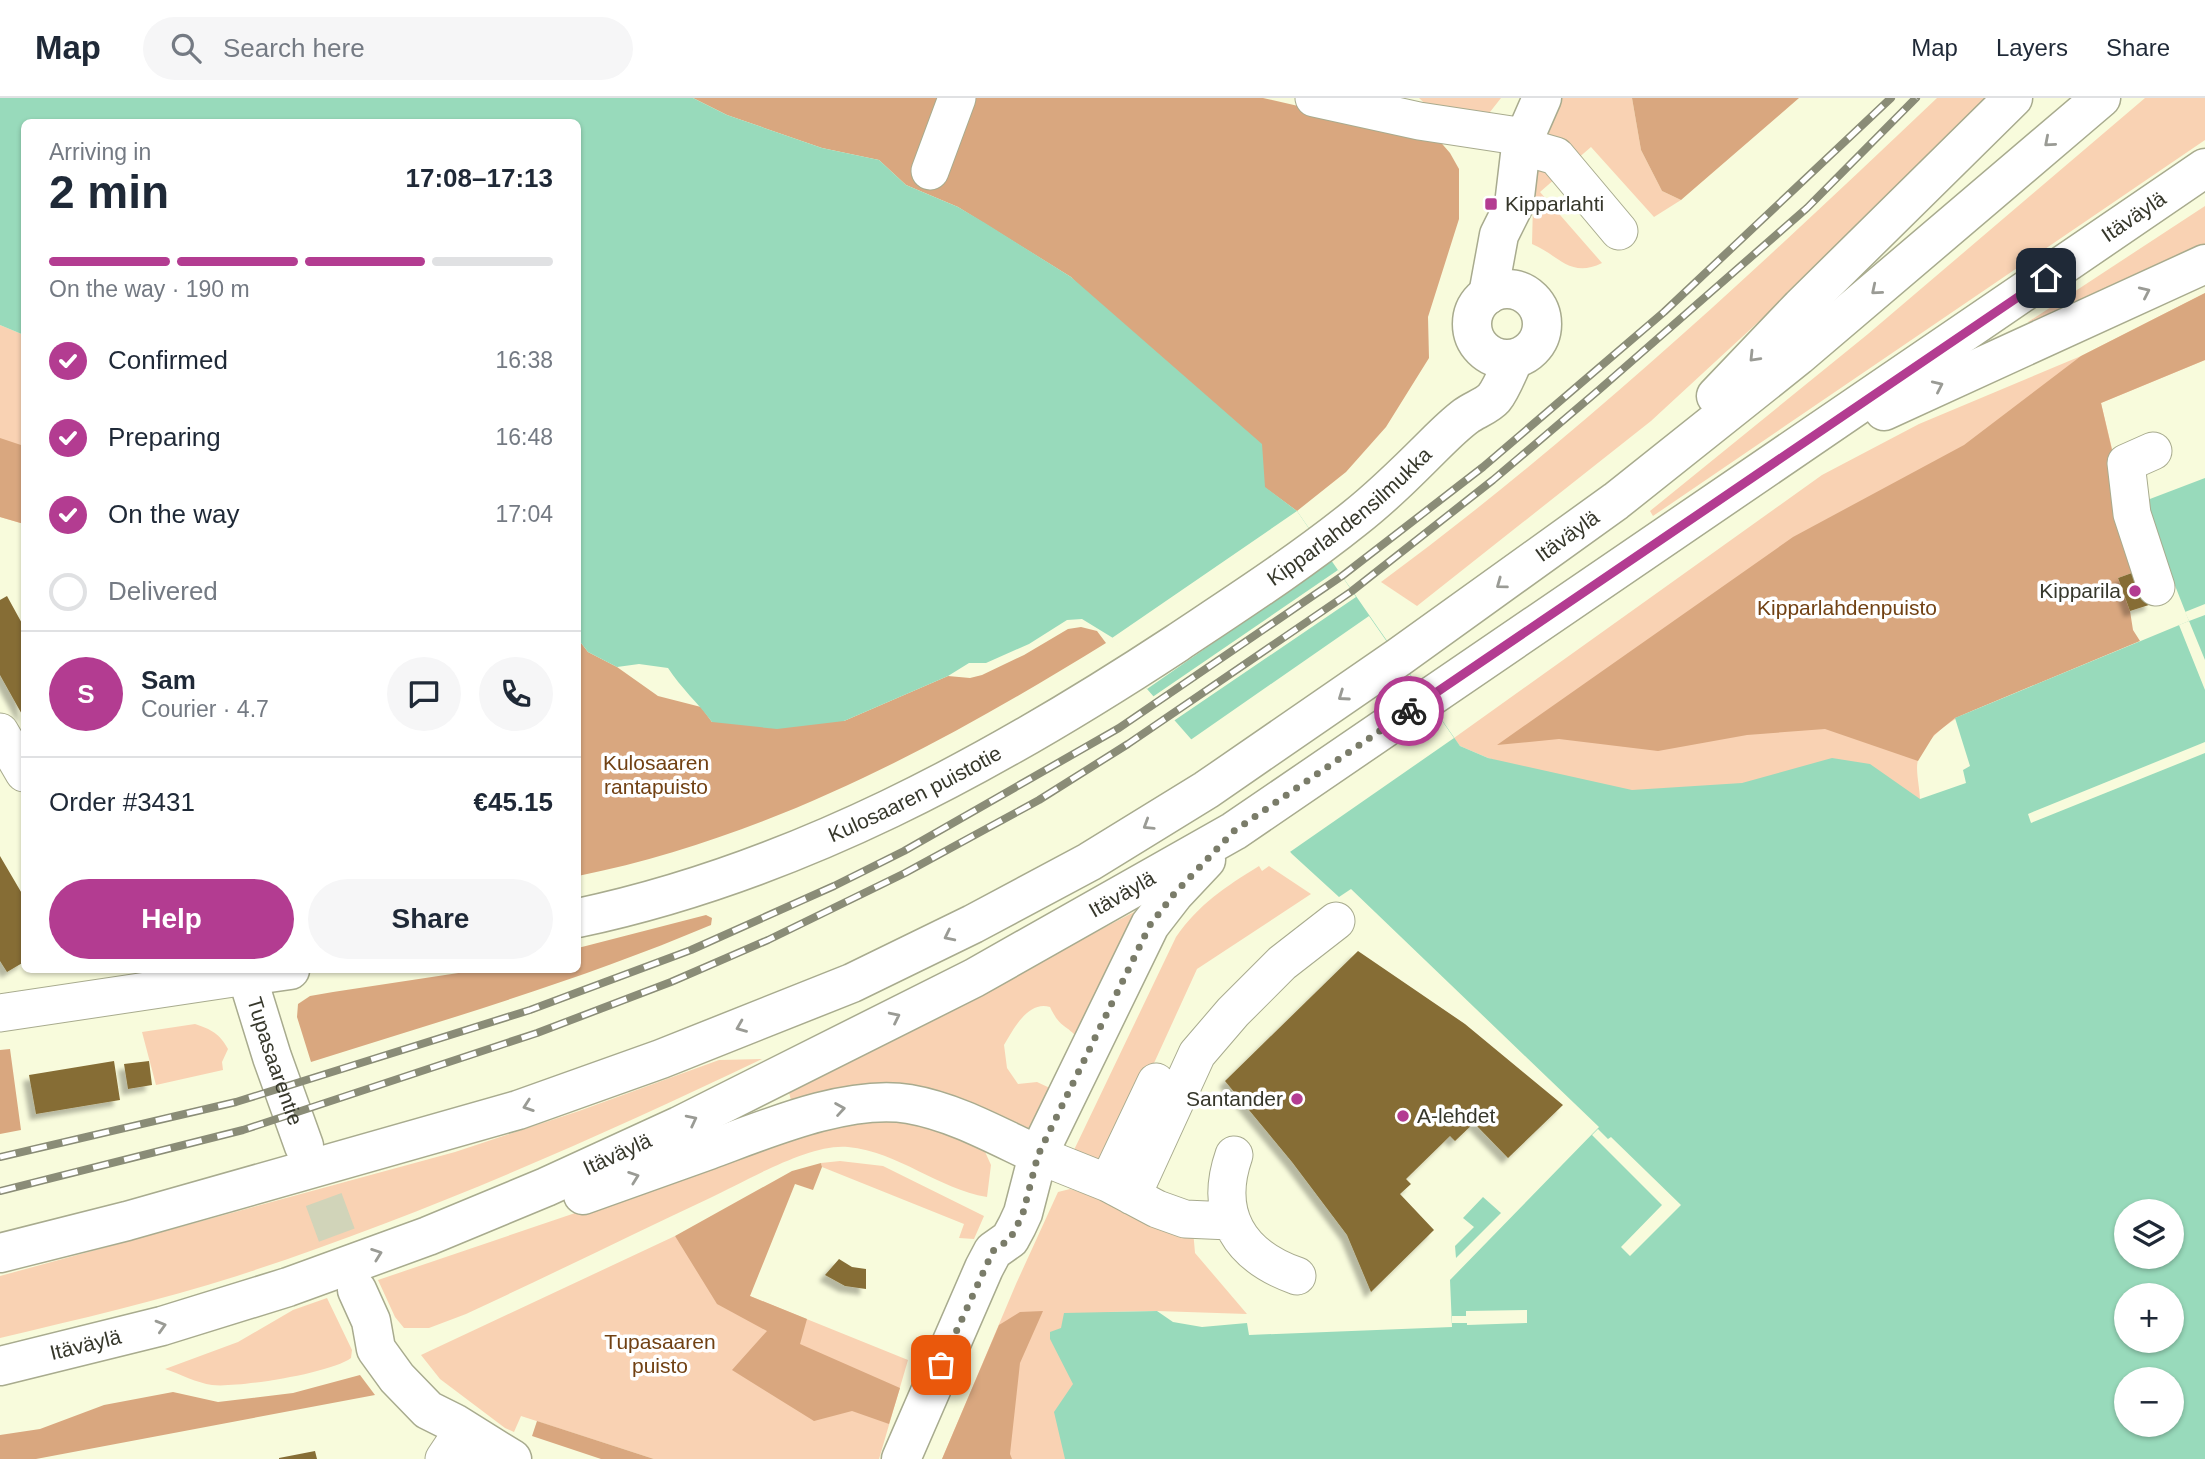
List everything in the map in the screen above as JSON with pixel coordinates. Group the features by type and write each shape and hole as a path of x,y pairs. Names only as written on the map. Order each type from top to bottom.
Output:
{"main road":[{"path":"1504,293 1499,235 1514,205 1522,141 1542,98"},
{"path":"1616,501 1801,307 2013,98"},
{"name":"Itäväylä","path":"0,1253 127,1221 518,1110 661,1059 852,983 974,924 1089,862 1206,790 1399,657 1616,501 1798,356 2101,98"},
{"name":"Itäväylä","path":"0,1366 162,1326 288,1287 428,1236 546,1187 692,1120 974,978 1234,831 1787,456 2205,168"},
{"path":"1787,456 2205,264"},
{"path":"1504,293 1532,300 1539,312 1542,327 1537,341 1528,352 1498,354 1474,336 1472,320 1477,305 1504,293"},
{"name":"Kipparlahdensilmukka","path":"1226,611 1356,518 1401,478 1465,416 1498,354"},
{"name":"Kulosaaren puistotie","path":"581,917 648,901 772,860 859,823 990,757 1135,670 1226,611"},
{"path":"901,1459 993,1251 1010,1239 1017,1226 1038,1155 1150,925 1174,894 1234,831"},
{"path":"247,976 268,973"},
{"name":"Tupasaarentie","path":"247,976 304,1146"},
{"path":"428,1236 485,1230 759,1132 818,1112 840,1108 884,1103 909,1104 974,1125 1038,1155"},
{"path":"364,1306 443,1399 468,1440 512,1459"}],"street":[{"path":"930,171 957,98"},
{"path":"1314,98 1408,109 1522,141 1556,156 1619,231"},
{"path":"2152,451 2126,463 2132,514 2156,587"},
{"path":"0,732 21,768"},
{"path":"1120,1189 1196,1054 1282,963 1336,921"},
{"path":"0,1013 125,982 247,976"},
{"path":"1120,1189 1156,1082"},
{"path":"1038,1155 1185,1219 1230,1221"},
{"path":"1234,1155 1226,1192 1230,1221 1244,1244 1280,1270 1297,1276"},
{"path":"444,1459 452,1447 468,1440"}],"green space":[{"path":"693,98 1263,98 1437,138 1459,169 1459,219 1428,317 1429,358 1386,427 1346,472 1297,511 1264,487 1071,277 958,207 906,185 879,160 822,148 727,115"},
{"path":"1419,98 1501,98 1490,112 1461,114 1434,108"},
{"path":"1558,98 1632,98 1641,150 1662,191 1681,200 1654,217 1591,147 1576,160 1540,136"},
{"path":"1632,98 1799,98 1681,200 1662,191 1641,150"},
{"path":"1937,98 1991,98 1845,242 1651,421 1417,606 1381,582 1526,469 1666,349"},
{"path":"2145,98 2205,98 2205,140 1653,516 1650,511 1868,334"},
{"path":"1534,164 1556,178 1540,192 1602,263 1591,267 1573,267 1532,244"},
{"path":"2205,206 2205,251 2040,323 2028,322"},
{"name":"Kipparlahdenpuisto","path":"2205,293 2205,360 2101,403 2128,515 1971,711 1947,724 1927,744 1917,764 1920,800 1823,859 1488,758 1460,746 1454,738 1822,475 1919,424 2081,356"},
{"name":"Kipparlahdenpuisto","path":"2205,293 2205,360 2101,403 2140,570 2118,578 2130,611 2133,630 2140,641 1955,718 1934,735 1918,761 1825,729 1747,735 1658,751 1559,739 1497,745 1793,537 1964,445 2081,356"},
{"path":"0,325 21,334 21,523 0,517"},
{"path":"0,438 21,445 21,523 0,517"},
{"name":"Kulosaaren rantapuisto","path":"1081,627 1097,631 1106,643 981,717 917,751 786,812 649,859 581,875 581,643 588,652 617,667 658,696 701,707 712,722 844,721 948,676 970,678 982,675 1024,655 1068,629"},
{"path":"1259,866 1262,871 1269,866 1311,894 1197,969 1112,1155 1096,1161 1074,1150 1176,937 1213,897"},
{"path":"1136,911 1145,913 1078,1038 1060,1022 1050,1007 1042,1006 1022,1018 1004,1045 1007,1068 1018,1084 1037,1082 1052,1089 1026,1132 792,1105 789,1092"},
{"path":"706,915 712,918 711,925 612,964 311,1062 297,1017 298,1004 310,996 458,973 581,973 581,947"},
{"path":"195,1024 222,1039 228,1049 222,1062 223,1070 156,1085 142,1032"},
{"path":"10,1049 21,1130 0,1134 0,1050"},
{"path":"762,1059 568,1148 371,1229 208,1285 0,1338 0,1276 455,1152 719,1060"},
{"path":"890,1114 982,1145 991,1165 987,1197 952,1187 867,1150 833,1147 778,1165 497,1300 429,1328 404,1328 395,1317 378,1280 590,1208 817,1122"},
{"path":"840,1161 883,1166 984,1216 974,1239 959,1238 964,1224 822,1167 821,1163"},
{"path":"821,1163 813,1190 795,1184 750,1296 807,1319 800,1344 900,1388 889,1424 852,1411 814,1421 732,1370 767,1331 717,1304 675,1236 792,1171"},
{"path":"1070,1189 1137,1217 1193,1230 1195,1253 1247,1314 1108,1312 1109,1459 942,1459 1058,1192"},
{"name":"Tupasaaren puisto","path":"675,1236 747,1295 908,1360 879,1459 654,1459 521,1416 514,1432 440,1379 421,1355"},
{"path":"327,1298 352,1350 351,1358 340,1364 284,1378 225,1385 200,1382 165,1369 238,1342 293,1310"},
{"path":"1043,1311 1020,1363 1010,1454 1012,1459 942,1459 999,1325 1020,1312"},
{"path":"360,1375 375,1395 36,1459 0,1459 0,1435 40,1429 104,1405 173,1392 218,1402 293,1393"},
{"path":"537,1421 654,1459 601,1459 532,1436"}],"shaded area":[{"path":"0,98 693,98 727,115 822,148 879,160 906,185 958,207 1071,277 1262,444 1265,487 1297,511 1460,746 1488,758 1632,790 1742,783 1832,758 1870,764 1920,799 1966,783 1963,770 1970,766 1955,718 2189,621 2142,502 2205,478 2205,1459 1065,1459 1054,1412 1073,1384 1050,1339 1050,1332 1061,1328 1064,1313 1157,1311 1173,1322 1202,1327 1247,1323 1249,1335 1452,1327 1450,1280 1599,1127 1351,889 1339,897 1292,854 1147,689 1113,638 1082,619 1067,620 1029,644 986,663 969,663 948,676 844,721 777,729 712,722 668,668 639,664 617,667 588,652 581,643 581,119 21,119 21,334 0,325"},
{"path":"1483,1197 1501,1213 1456,1258 1455,1246 1474,1227 1463,1218"}],"pier":[{"path":"1297,511 1331,561 1147,689 1112,638"},
{"path":"1338,570 1356,597 1172,722 1151,698"},
{"path":"2205,604 2205,615 2189,621 2185,612"},
{"path":"1369,616 1454,738 1287,854 1189,741"},
{"path":"2189,621 2205,660 2205,690 2179,625"},
{"path":"2205,742 2205,753 2031,823 2028,814"},
{"path":"1598,1129 1608,1139 1611,1137 1681,1205 1630,1256 1621,1247 1662,1205 1592,1135"},
{"path":"1527,1310 1527,1323 1452,1323 1452,1316 1466,1316 1466,1311"}],"building":[{"name":"Kipparila","path":"2140,570 2152,604 2130,611 2118,578"},
{"path":"7,596 21,622 21,713 0,675 0,600"},
{"path":"0,856 21,892 21,964 7,972 0,961"},
{"name":"A-lehdet","path":"1358,951 1465,1024 1563,1105 1508,1158 1474,1123 1455,1141 1450,1136 1406,1179 1411,1184 1400,1194 1434,1230 1371,1292 1347,1235 1292,1162 1225,1081"},
{"path":"114,1061 120,1100 36,1114 29,1075"},
{"path":"149,1061 152,1085 128,1089 124,1064"},
{"path":"839,1259 852,1267 866,1269 866,1289 845,1286 825,1275"},
{"path":"315,1451 317,1459 279,1459 279,1458"}],"tunnel":[{"path":"304,1146 357,1290"}],"railway":[{"path":"0,1157 236,1102 530,1010 691,950 834,886 904,851 1119,728 1342,576 1483,467 1664,312 1891,98"},
{"path":"0,1191 243,1130 537,1033 671,982 768,940 905,873 1039,800 1128,744 1352,591 1493,480 1807,208 1916,98"}],"way so far":[{"path":"941,1365 993,1251 1010,1239 1017,1226 1038,1155 1150,925 1174,894 1234,831 1409,711"}],"place":[{"name":"Kipparlahti","path":"1491,204"},
{"name":"Kipparila","path":"2135,591"},
{"name":"Santander","path":"1297,1099"},
{"name":"A-lehdet","path":"1403,1116"}],"route":[{"path":"1409,711 2046,278"}]}
